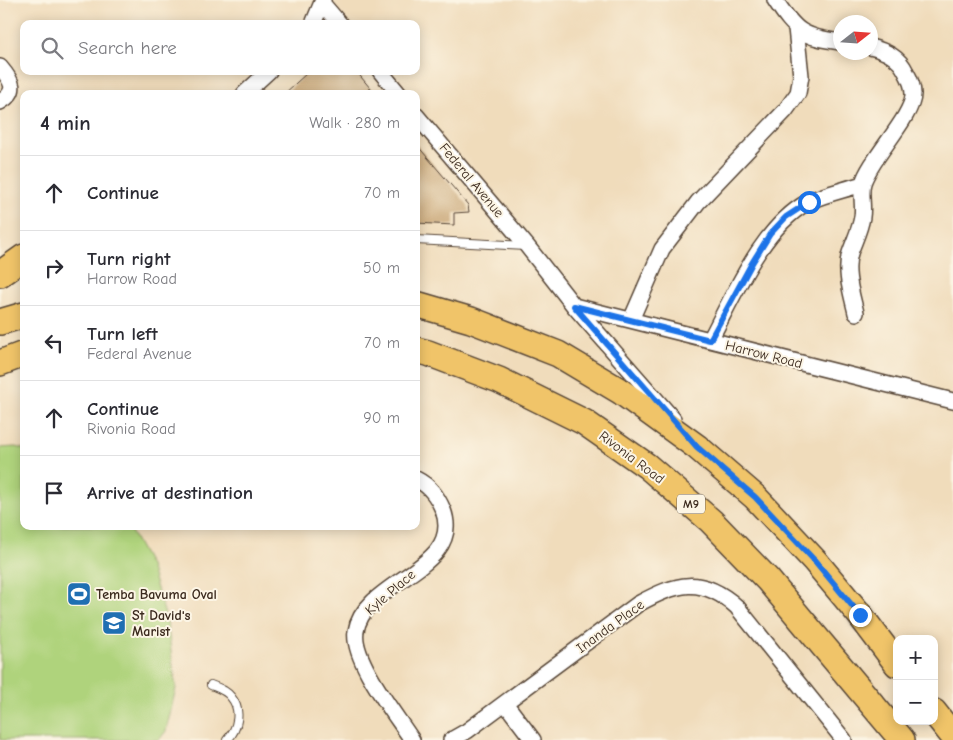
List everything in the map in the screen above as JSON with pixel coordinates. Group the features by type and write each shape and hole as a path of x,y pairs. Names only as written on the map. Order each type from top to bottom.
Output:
{"main road":[{"path":"0,274 20,260"},
{"path":"420,305 471,320 558,354 620,391 697,447 755,497 815,561 893,659"},
{"path":"0,322 20,316"},
{"name":"Rivonia Road","path":"420,351 490,376 584,422 647,466 711,521 768,580 902,740"},
{"path":"938,717 953,736"}],"street":[{"path":"775,0 796,28 814,38 833,41"},
{"path":"315,20 323,2 337,20"},
{"path":"631,320 662,249 698,202 785,111 798,93 801,76 796,28"},
{"path":"856,313 848,270 850,254 858,236 863,216 862,184 874,160 906,113 914,96 903,64 886,51 878,49"},
{"path":"0,67 10,79 12,88 9,97 0,102"},
{"path":"248,90 265,75"},
{"path":"383,75 396,90"},
{"name":"Federal Avenue","path":"420,120 527,246 574,306 697,447"},
{"path":"710,340 752,263 770,234 786,217 809,202 862,184"},
{"name":"Harrow Road","path":"574,306 953,401"},
{"name":"Kyle Place","path":"412,740 362,663 356,646 356,630 362,616 375,600 432,557 442,546 446,532 445,516 438,499 425,484 420,481"},
{"name":"Inanda Place","path":"451,740 467,731 638,604 663,592 694,585 711,589 724,595 737,607 844,740"},
{"path":"505,703 533,740"}],"lane":[{"path":"420,240 527,246"},
{"path":"211,685 224,690 231,697 236,707 238,716 227,740"}],"green space":[{"name":"Temba Bavuma Oval","path":"0,448 20,448 20,530 130,530 150,566 167,621 176,688 166,731 159,740 0,740"}],"building":[{"path":"305,75 359,75 372,90 288,90"},
{"path":"420,149 468,205 469,212 454,213 454,225 420,223"}],"place":[{"name":"Temba Bavuma Oval","path":"79,594"},
{"name":"St David's Marist","path":"114,623"}],"route":[{"path":"809,202 786,217 770,234 710,340 574,306 697,447 755,497 815,561 860,615"}]}
